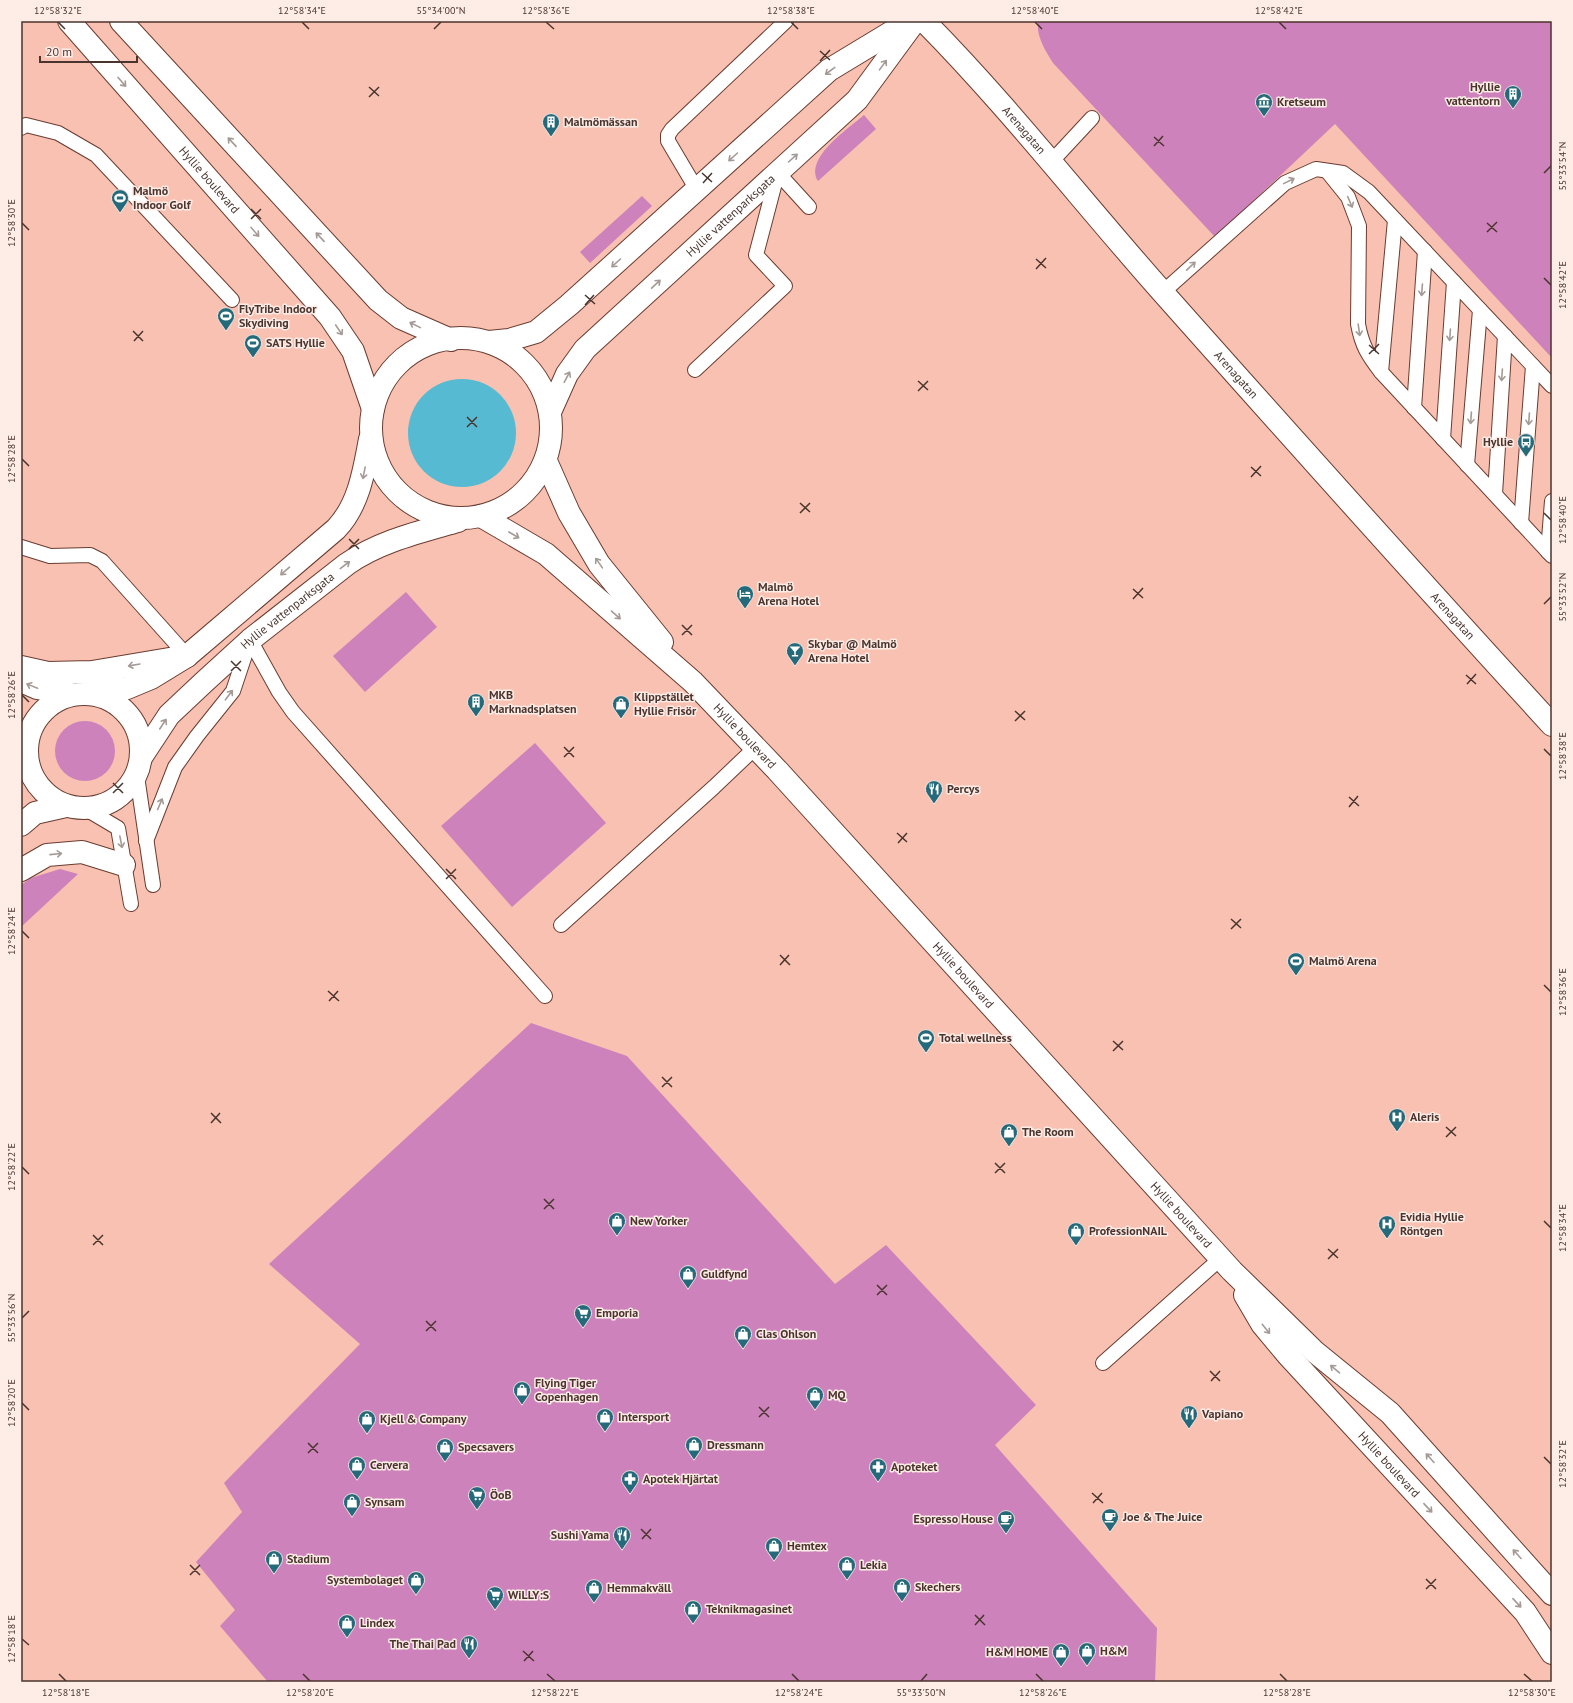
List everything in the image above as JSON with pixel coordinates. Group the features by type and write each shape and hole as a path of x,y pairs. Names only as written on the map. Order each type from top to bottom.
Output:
{"street":[{"name":"Hyllie boulevard","path":"69,21 330,317 353,351 373,409"},
{"path":"121,21 378,300 401,318 451,340"},
{"path":"76,807 49,797 36,784 28,767 26,749 30,730 39,714 53,702 82,694 127,688 151,678 187,656 345,520 361,487 371,434 373,409 382,385 397,365 417,350 440,341 464,338 489,342 509,340 536,332 569,305 829,70 911,21"},
{"name":"Hyllie vattenparksgata","path":"139,766 169,715 250,640 358,556 397,539 494,512 516,500 534,482 546,461 551,437 550,412 567,374 585,349 857,100 915,21"},
{"name":"Arenagatan","path":"924,21 967,64 1052,161 1163,292 1550,720"},
{"path":"489,342 511,353 529,369 543,389 550,412"},
{"path":"371,434 380,469 402,497 433,514 475,517"},
{"name":"Hyllie boulevard","path":"546,461 569,513 599,564 692,682"},
{"name":"Hyllie boulevard","path":"475,517 546,554 692,682 756,747 1226,1265 1315,1352 1390,1413 1552,1594"},
{"path":"21,667 48,673 92,672 187,656"},
{"path":"21,681 38,688 111,699 125,710 135,723 141,739 139,766 124,793 106,805 76,807 35,813 21,825"},
{"path":"21,870 47,855 82,852 124,865"},
{"name":"Hyllie boulevard","path":"1226,1265 1262,1324 1287,1354 1526,1612 1552,1653"}],"lane":[{"path":"697,190 668,141 672,129 786,21"},
{"path":"1052,161 1092,118"},
{"path":"21,128 26,125 58,133 96,154 232,300"},
{"path":"1163,292 1285,183 1316,169 1343,174 1368,192 1552,386"},
{"path":"1327,171 1348,197 1359,226 1359,330 1361,340 1367,354 1381,372 1550,554"},
{"path":"778,172 809,207"},
{"path":"695,370 785,286 756,254 778,172"},
{"path":"1381,372 1395,220"},
{"path":"1414,408 1424,251"},
{"path":"1443,439 1454,282"},
{"path":"1468,465 1480,310"},
{"path":"1495,494 1505,336"},
{"path":"1521,523 1533,366"},
{"path":"1550,554 1552,501"},
{"path":"21,547 50,556 90,555 102,561 187,656"},
{"path":"146,841 175,767 197,736 233,691 250,640"},
{"path":"250,640 279,692 293,712 545,996"},
{"path":"561,925 714,787 756,747"},
{"path":"139,766 146,841 153,885"},
{"path":"76,807 118,828 131,904"},
{"path":"1103,1363 1226,1265"}],"shaded area":[{"path":"1038,21 1552,21 1552,358 1335,124 1215,237 1053,63 1044,48 1038,32"},
{"path":"864,115 876,129 818,181 815,172 817,163 822,153 830,144"},
{"path":"642,196 652,206 590,263 580,252"},
{"path":"406,592 437,627 365,692 333,656"},
{"path":"85,721 102,726 110,734 115,751 110,768 102,776 85,781 68,776 60,768 55,751 60,734 68,726"},
{"path":"535,743 606,823 512,907 441,826"},
{"path":"60,869 78,874 21,927 21,885 31,878"},
{"name":"Emporia","path":"531,1023 627,1056 835,1284 886,1245 1036,1405 995,1445 1157,1628 1155,1682 268,1682 220,1626 235,1610 196,1562 242,1512 224,1483 360,1344 269,1264"}],"water":[{"path":"462,379 483,383 500,395 512,412 516,433 512,454 500,471 483,483 462,487 441,483 424,471 412,454 408,433 412,412 424,395 441,383"}],"place":[{"name":"Hyllie vattentorn","path":"1513,109"},
{"name":"Kretseum","path":"1264,117"},
{"name":"Malmömässan","path":"551,137"},
{"name":"Malmö Indoor Golf","path":"120,213"},
{"name":"FlyTribe Indoor Skydiving","path":"226,331"},
{"name":"SATS Hyllie","path":"253,358"},
{"name":"Hyllie","path":"1526,457"},
{"name":"Malmö Arena Hotel","path":"745,609"},
{"name":"Skybar @ Malmö Arena Hotel","path":"795,666"},
{"name":"MKB Marknadsplatsen","path":"476,717"},
{"name":"Klippstället Hyllie Frisör","path":"621,719"},
{"name":"Percys","path":"934,804"},
{"name":"Malmö Arena","path":"1296,976"},
{"name":"Total wellness","path":"926,1053"},
{"name":"Aleris","path":"1397,1132"},
{"name":"The Room","path":"1009,1147"},
{"name":"New Yorker","path":"617,1236"},
{"name":"Evidia Hyllie Röntgen","path":"1387,1239"},
{"name":"ProfessionNAIL","path":"1076,1246"},
{"name":"Guldfynd","path":"688,1289"},
{"name":"Emporia","path":"583,1328"},
{"name":"Clas Ohlson","path":"743,1349"},
{"name":"Flying Tiger Copenhagen","path":"522,1405"},
{"name":"MQ","path":"815,1410"},
{"name":"Vapiano","path":"1189,1429"},
{"name":"Intersport","path":"605,1432"},
{"name":"Kjell & Company","path":"367,1434"},
{"name":"Dressmann","path":"694,1460"},
{"name":"Specsavers","path":"445,1462"},
{"name":"Cervera","path":"357,1480"},
{"name":"Apoteket","path":"878,1482"},
{"name":"Apotek Hjärtat","path":"630,1494"},
{"name":"ÖoB","path":"477,1510"},
{"name":"Synsam","path":"352,1517"},
{"name":"Joe & The Juice","path":"1110,1532"},
{"name":"Espresso House","path":"1006,1534"},
{"name":"Sushi Yama","path":"622,1550"},
{"name":"Hemtex","path":"774,1561"},
{"name":"Stadium","path":"274,1574"},
{"name":"Lekia","path":"847,1580"},
{"name":"Systembolaget","path":"416,1595"},
{"name":"Skechers","path":"902,1602"},
{"name":"Hemmakväll","path":"594,1603"},
{"name":"WiLLY:S","path":"495,1610"},
{"name":"Teknikmagasinet","path":"693,1624"},
{"name":"Lindex","path":"347,1638"},
{"name":"The Thai Pad","path":"469,1659"},
{"name":"H&M","path":"1087,1666"},
{"name":"H&M HOME","path":"1061,1667"}]}
